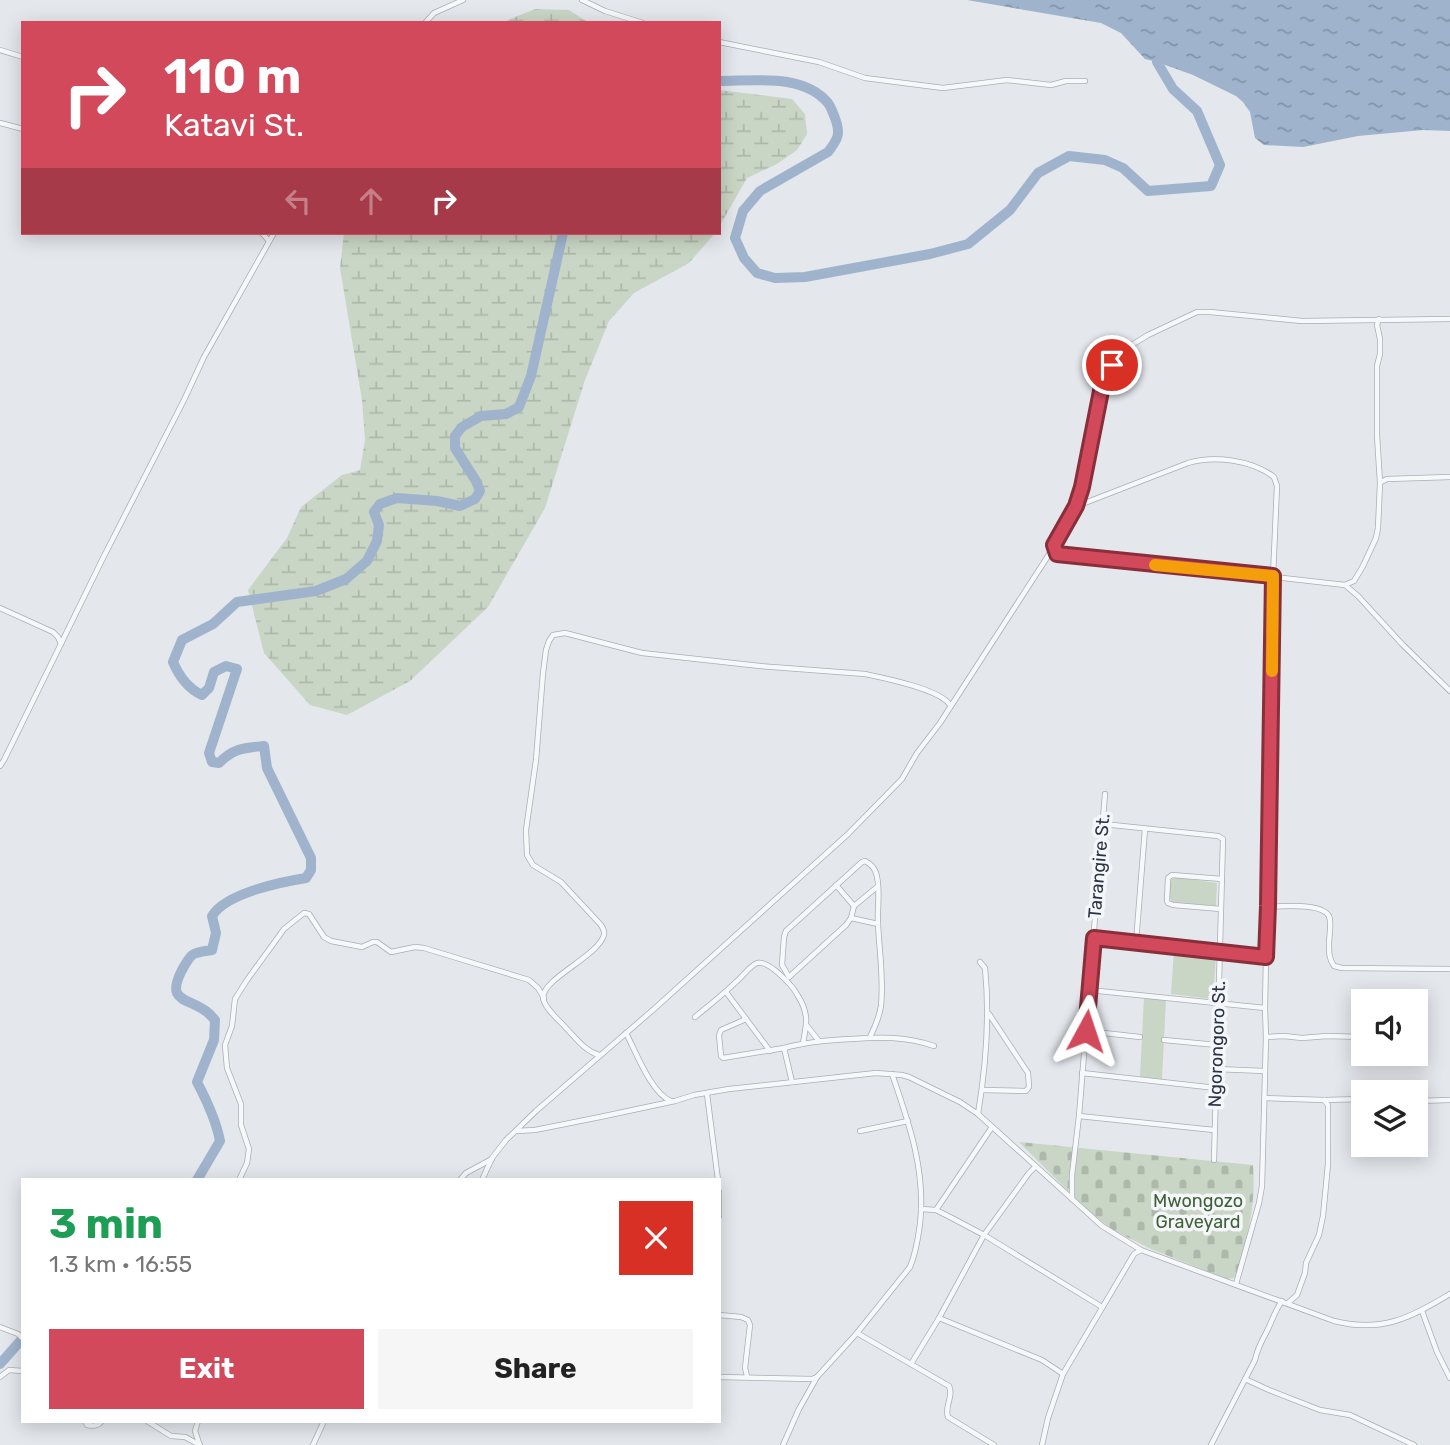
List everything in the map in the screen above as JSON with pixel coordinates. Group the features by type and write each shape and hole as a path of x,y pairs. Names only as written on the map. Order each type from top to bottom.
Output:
{"street":[{"path":"427,21 434,13 463,0"},
{"path":"582,0 604,11 636,21"},
{"path":"721,42 819,62 865,78 943,88 1007,80 1051,85 1066,81 1085,81"},
{"path":"0,50 21,56"},
{"path":"0,123 21,128"},
{"path":"264,235 269,241"},
{"path":"0,766 204,357 273,235"},
{"path":"483,1178 492,1158 536,1111 848,834 902,779 1048,556 1076,506 1102,386 1112,365 1130,346 1197,312 1302,321 1450,319"},
{"path":"1048,556 1057,554 1345,585 1350,583 1356,578 1377,538 1380,482 1377,435 1379,319"},
{"path":"1076,506 1202,459 1258,467 1274,477 1277,486 1261,1194 1237,1284"},
{"path":"1380,482 1386,479 1450,477"},
{"path":"1054,545 1057,554"},
{"path":"1345,585 1450,691"},
{"path":"0,608 53,632 61,644"},
{"path":"544,998 552,983 594,948 604,936 601,925 567,887 533,865 527,855 527,831 543,673 546,650 553,635 565,633 642,653 677,658 865,674 928,691 944,697 950,705"},
{"name":"Tarangire St.","path":"1072,1199 1105,794"},
{"name":"Ngorongoro St.","path":"1103,824 1221,837 1223,841 1214,1160"},
{"path":"1136,942 1145,829"},
{"path":"803,1044 806,1015 782,965 783,937 786,931 865,861 871,864 876,872 882,964 881,1003 878,1020 870,1037"},
{"path":"1221,909 1173,905 1167,901 1168,878 1172,875 1222,880"},
{"path":"836,885 854,906"},
{"path":"788,979 846,925 854,906 877,886"},
{"path":"1268,906 1306,907 1328,913 1330,959 1334,966 1450,969"},
{"path":"240,1178 247,1163 249,1149 241,1125 241,1104 231,1078 225,1045 232,1026 235,999 279,936 304,913 309,914 324,937 331,941 362,947 377,942 391,952 424,948 529,980 538,988 553,1015 590,1052 599,1055"},
{"path":"851,918 878,924"},
{"path":"1094,938 1266,957"},
{"path":"978,1114 989,1013 985,968 980,962"},
{"path":"695,1017 757,963 762,963 788,979"},
{"path":"1089,990 1265,1007"},
{"path":"726,992 769,1051"},
{"path":"982,1090 1018,1092 1026,1091 1029,1087 1028,1073 989,1013"},
{"path":"746,1019 721,1030 719,1035 723,1058 819,1041 870,1037 902,1037 934,1046"},
{"path":"806,1026 819,1041"},
{"path":"1086,1031 1140,1037"},
{"path":"626,1033 663,1097 675,1101"},
{"path":"1266,1037 1351,1037"},
{"path":"1164,1040 1217,1045"},
{"path":"784,1048 792,1082"},
{"path":"590,1052 590,1063"},
{"path":"1216,1069 1265,1071"},
{"path":"516,1131 535,1130 729,1089 837,1076 892,1073 936,1089 978,1114 1102,1226 1141,1250 1349,1325 1395,1322 1422,1311 1450,1294"},
{"path":"783,1445 817,1377 858,1334 914,1258 921,1209 917,1152 892,1073"},
{"path":"1082,1073 1216,1088"},
{"path":"708,1094 718,1178"},
{"path":"1265,1098 1351,1099"},
{"path":"1428,1100 1449,1099"},
{"path":"1211,1445 1245,1379 1274,1312 1297,1295 1318,1235 1323,1216 1328,1164 1328,1105 1324,1100"},
{"path":"1079,1116 1214,1130"},
{"path":"860,1131 908,1121"},
{"path":"936,1209 992,1127"},
{"path":"462,1178 492,1158"},
{"path":"911,1364 984,1235 1035,1167"},
{"path":"921,1209 936,1209 1102,1307"},
{"path":"1041,1445 1063,1374 1133,1254 1141,1250"},
{"path":"1422,1311 1450,1378"},
{"path":"721,1315 748,1320 750,1325 744,1368 748,1377"},
{"path":"939,1318 1042,1360 1063,1374"},
{"path":"0,1327 21,1337"},
{"path":"858,1334 949,1386 951,1391 946,1409 948,1417 993,1445"},
{"path":"0,1377 9,1370 21,1371"},
{"path":"721,1377 817,1377"},
{"path":"1245,1379 1320,1410 1350,1415 1414,1445"},
{"path":"150,1423 171,1436 185,1437 199,1444"},
{"path":"197,1423 195,1432 199,1444"},
{"path":"313,1445 323,1423"}],"green space":[{"path":"535,9 569,10 586,21 506,21"},
{"path":"721,90 792,99 805,114 807,134 797,150 777,164 747,178 721,224"},
{"path":"344,235 713,235 689,263 634,293 609,321 585,380 545,508 488,607 410,681 347,715 310,705 264,653 248,590 287,538 301,507 342,475 360,470 365,440 362,400 340,268"},
{"path":"1176,877 1217,883 1216,906 1172,902 1169,887 1172,879"},
{"path":"1174,950 1216,955 1213,999 1171,994"},
{"path":"1144,997 1166,999 1162,1079 1140,1077"},
{"name":"Mwongozo Graveyard","path":"1019,1142 1253,1165 1251,1216 1234,1278 1227,1279 1151,1249 1113,1230 1087,1210"}],"water":[{"path":"967,0 1450,0 1450,131 1423,130 1358,136 1303,147 1264,145 1255,138 1250,112 1236,96 1193,75 1145,59 1121,33 1101,23"}],"waterway":[{"path":"721,81 762,80 792,83 818,93 832,110 838,132 828,152 760,191 743,211 735,238 744,258 757,273 775,278 805,277 930,254 968,244 1010,210 1038,173 1069,156 1105,160 1123,168 1148,191 1211,186 1220,165 1197,111 1173,89 1157,62"},
{"path":"198,1178 220,1141 211,1111 197,1082 214,1040 215,1020 200,1007 177,994 177,981 191,957 196,953 212,950 216,933 212,916 219,908 255,890 306,878 311,870 311,858 267,768 264,746 240,750 219,763 212,762 209,753 237,669 226,666 214,672 209,688 202,695 184,681 173,662 182,640 213,624 237,602 316,591 346,579 367,561 377,541 379,525 374,512 380,504 397,498 460,506 475,499 480,491 455,448 455,436 462,427 481,416 506,414 519,407 531,376 563,235"},
{"path":"0,1364 21,1340"}],"slow traffic":[{"path":"1155,565 1273,576 1272,671"}],"route":[{"path":"1086,1031 1094,938 1266,957 1268,906 1273,576 1057,554 1054,545 1076,506 1102,386 1112,365"}]}
